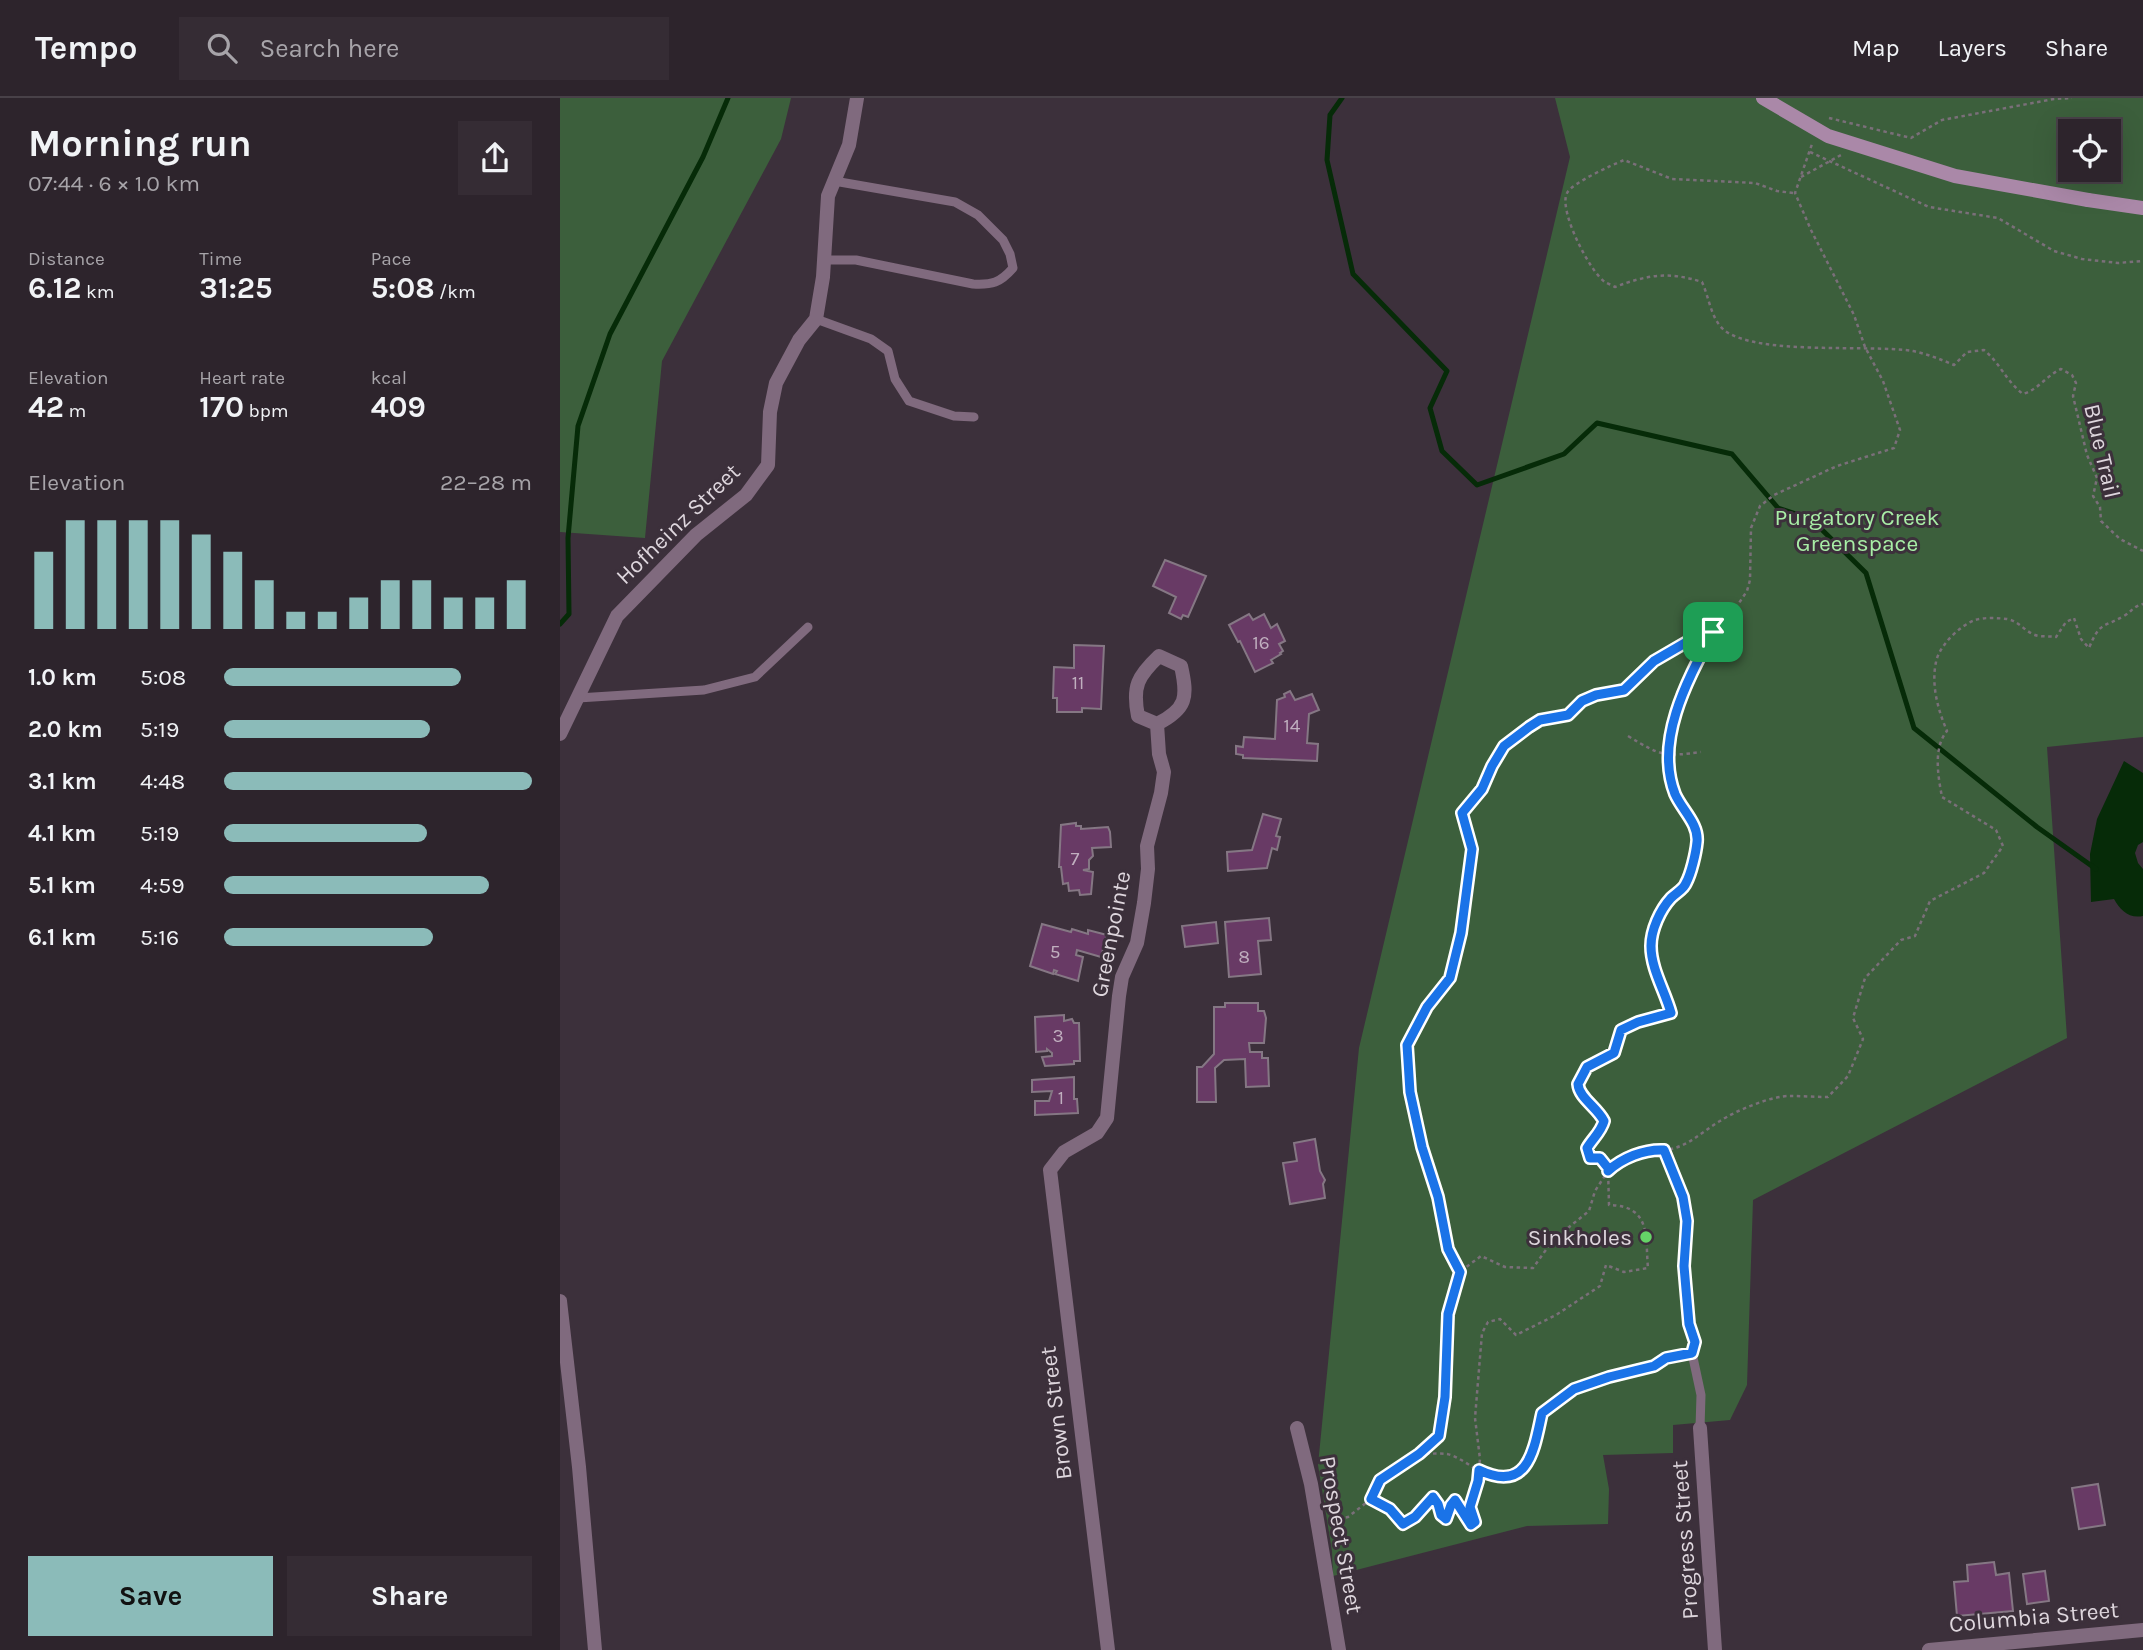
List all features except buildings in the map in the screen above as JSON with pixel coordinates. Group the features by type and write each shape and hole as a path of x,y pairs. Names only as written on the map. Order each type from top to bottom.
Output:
{"main road":[{"path":"1763,98 1828,136 1955,176 2143,208"}],"street":[{"name":"Hofheinz Street","path":"560,734 617,616 696,535 746,495 768,465 770,412 776,383 799,340 816,319 824,260 828,196 849,145 857,98"},
{"path":"1159,656 1181,666 1186,691 1176,714 1157,724 1138,716 1134,696 1141,674 1159,656"},
{"name":"Greenpointe","path":"1050,1170 1064,1152 1097,1133 1107,1118 1122,976 1137,943 1148,869 1147,846 1164,772 1158,754 1157,724"},
{"name":"Brown Street","path":"1050,1170 1108,1650"},
{"path":"560,1301 579,1467 595,1650"},
{"name":"Prospect Street","path":"1297,1428 1311,1484 1339,1650"},
{"name":"Progress Street","path":"1700,1428 1715,1650"},
{"name":"Columbia Street","path":"1929,1650 2085,1643 2143,1630"}],"lane":[{"path":"824,260 856,260 982,284 1002,281 1013,268 1003,240 978,215 955,202 834,181"},
{"path":"816,319 871,339 888,351 895,379 909,401 954,415 974,417"},
{"path":"578,698 704,690 755,677 808,627"},
{"path":"1692,1353 1701,1395 1700,1428"}],"path":[{"path":"1818,115 1911,138 1942,120 2072,98"},
{"path":"1371,1499 1390,1509 1403,1524 1415,1517 1433,1497 1441,1515 1446,1519 1455,1500 1471,1525 1475,1522 1470,1507 1478,1481 1480,1459 1475,1418 1482,1333 1488,1322 1500,1319 1516,1335 1556,1315 1600,1286 1606,1265 1624,1272 1648,1268 1646,1229 1637,1214 1629,1208 1609,1205 1608,1168 1600,1158 1590,1158 1587,1148 1601,1131 1604,1121 1593,1103 1581,1095 1578,1084 1587,1067 1614,1053 1621,1030 1638,1022 1671,1013 1651,947 1661,911 1686,885 1698,838 1696,829 1675,794 1669,757 1670,741 1687,682 1713,632 1735,609 1751,580 1751,528 1760,506 1774,495 1837,466 1894,448 1900,430 1883,381 1864,347 1854,315 1795,193 1813,140"},
{"path":"1810,152 1929,206 1998,218 2054,251 2082,259 2143,261"},
{"path":"1795,193 1777,191 1755,183 1672,179 1624,160 1602,169 1573,187 1564,202 1575,237 1604,282 1615,287 1644,276 1690,278 1702,282 1715,320 1724,330 1740,338 1770,345 1864,347"},
{"name":"Blue Trail","path":"1864,347 1911,351 1954,365 1967,352 1984,350 1996,360 2005,378 2023,394 2036,390 2049,374 2061,369 2072,375 2076,383 2073,396 2087,455 2097,478 2093,496 2100,507 2101,520 2120,539 2143,551"},
{"path":"1318,1522 1348,1517 1371,1499 1380,1480 1419,1454 1439,1436 1446,1386 1448,1314 1460,1272 1481,1256 1505,1267 1533,1268 1553,1240 1589,1211 1595,1191 1608,1171 1617,1163 1649,1150 1678,1149 1729,1116 1772,1100 1788,1095 1828,1097 1848,1076 1863,1039 1853,1018 1865,978 1901,940 1915,936 1930,901 1984,873 2003,846 1996,830 1942,797 1938,757 1941,738 1947,731 1937,704 1935,687 1936,662 1942,646 1974,620 2008,620 2020,624 2034,635 2056,637 2066,622 2074,618 2081,639 2089,648 2094,634 2102,625 2143,604"},
{"path":"1460,1272 1448,1249 1438,1197 1422,1147 1410,1092 1407,1045 1427,1007 1450,978 1461,933 1472,849 1462,813 1482,789 1504,746 1529,727 1540,720 1568,715 1582,701 1596,695 1624,690 1654,661 1685,643 1713,632"},
{"path":"1628,736 1654,752 1669,757 1701,752"},
{"path":"1419,1454 1449,1454 1492,1477 1507,1478 1523,1468 1532,1457 1542,1413 1574,1389 1654,1366 1666,1358 1692,1353 1695,1342 1689,1324 1684,1266 1687,1221 1683,1197 1664,1150"}],"green space":[{"path":"560,98 791,98 781,139 662,361 645,538 560,532"},
{"name":"Purgatory Creek Greenspace","path":"1555,98 2143,98 2143,737 2047,747 2067,1038 1753,1200 1747,1385 1730,1420 1673,1425 1673,1453 1603,1455 1609,1489 1608,1524 1527,1526 1333,1576 1332,1551 1318,1465 1359,1048 1570,157"}],"shaded area":[{"path":"2124,761 2143,773 2143,842 2138,845 2135,853 2143,869 2143,916 2138,917 2126,913 2114,899 2091,902 2090,854 2097,819"}],"waterway":[{"path":"560,624 569,614 568,538 578,426 610,334 703,157 728,98"},
{"path":"1342,98 1330,115 1327,160 1353,274 1447,371 1430,408 1442,451 1477,485 1564,454 1597,423 1732,454 1778,508 1811,519 1866,573 1914,728 2037,827 2096,869"}],"place":[{"name":"Sinkholes","path":"1646,1237"}],"route":[{"path":"1713,632 1687,682 1670,741 1670,770 1675,794 1696,829 1698,838 1686,885 1661,911 1653,934 1651,947 1654,964 1671,1013 1638,1022 1621,1030 1614,1053 1587,1067 1578,1084 1581,1095 1593,1103 1604,1121 1601,1131 1587,1148 1590,1158 1600,1158 1608,1171 1617,1163 1649,1150 1664,1150 1673,1171 1683,1197 1687,1221 1684,1266 1689,1324 1695,1342 1692,1353 1666,1358 1640,1371 1626,1372 1574,1389 1542,1413 1532,1457 1523,1468 1507,1478 1492,1477 1479,1470 1470,1507 1475,1522 1471,1525 1455,1500 1446,1519 1441,1515 1433,1497 1415,1517 1403,1524 1390,1509 1371,1499 1380,1480 1419,1454 1439,1436 1445,1397 1448,1314 1460,1272 1448,1249 1438,1197 1422,1147 1410,1092 1407,1045 1427,1007 1450,978 1461,933 1472,849 1462,813 1482,789 1504,746 1529,727 1540,720 1568,715 1582,701 1596,695 1624,690 1654,661 1685,643 1713,632"}]}
